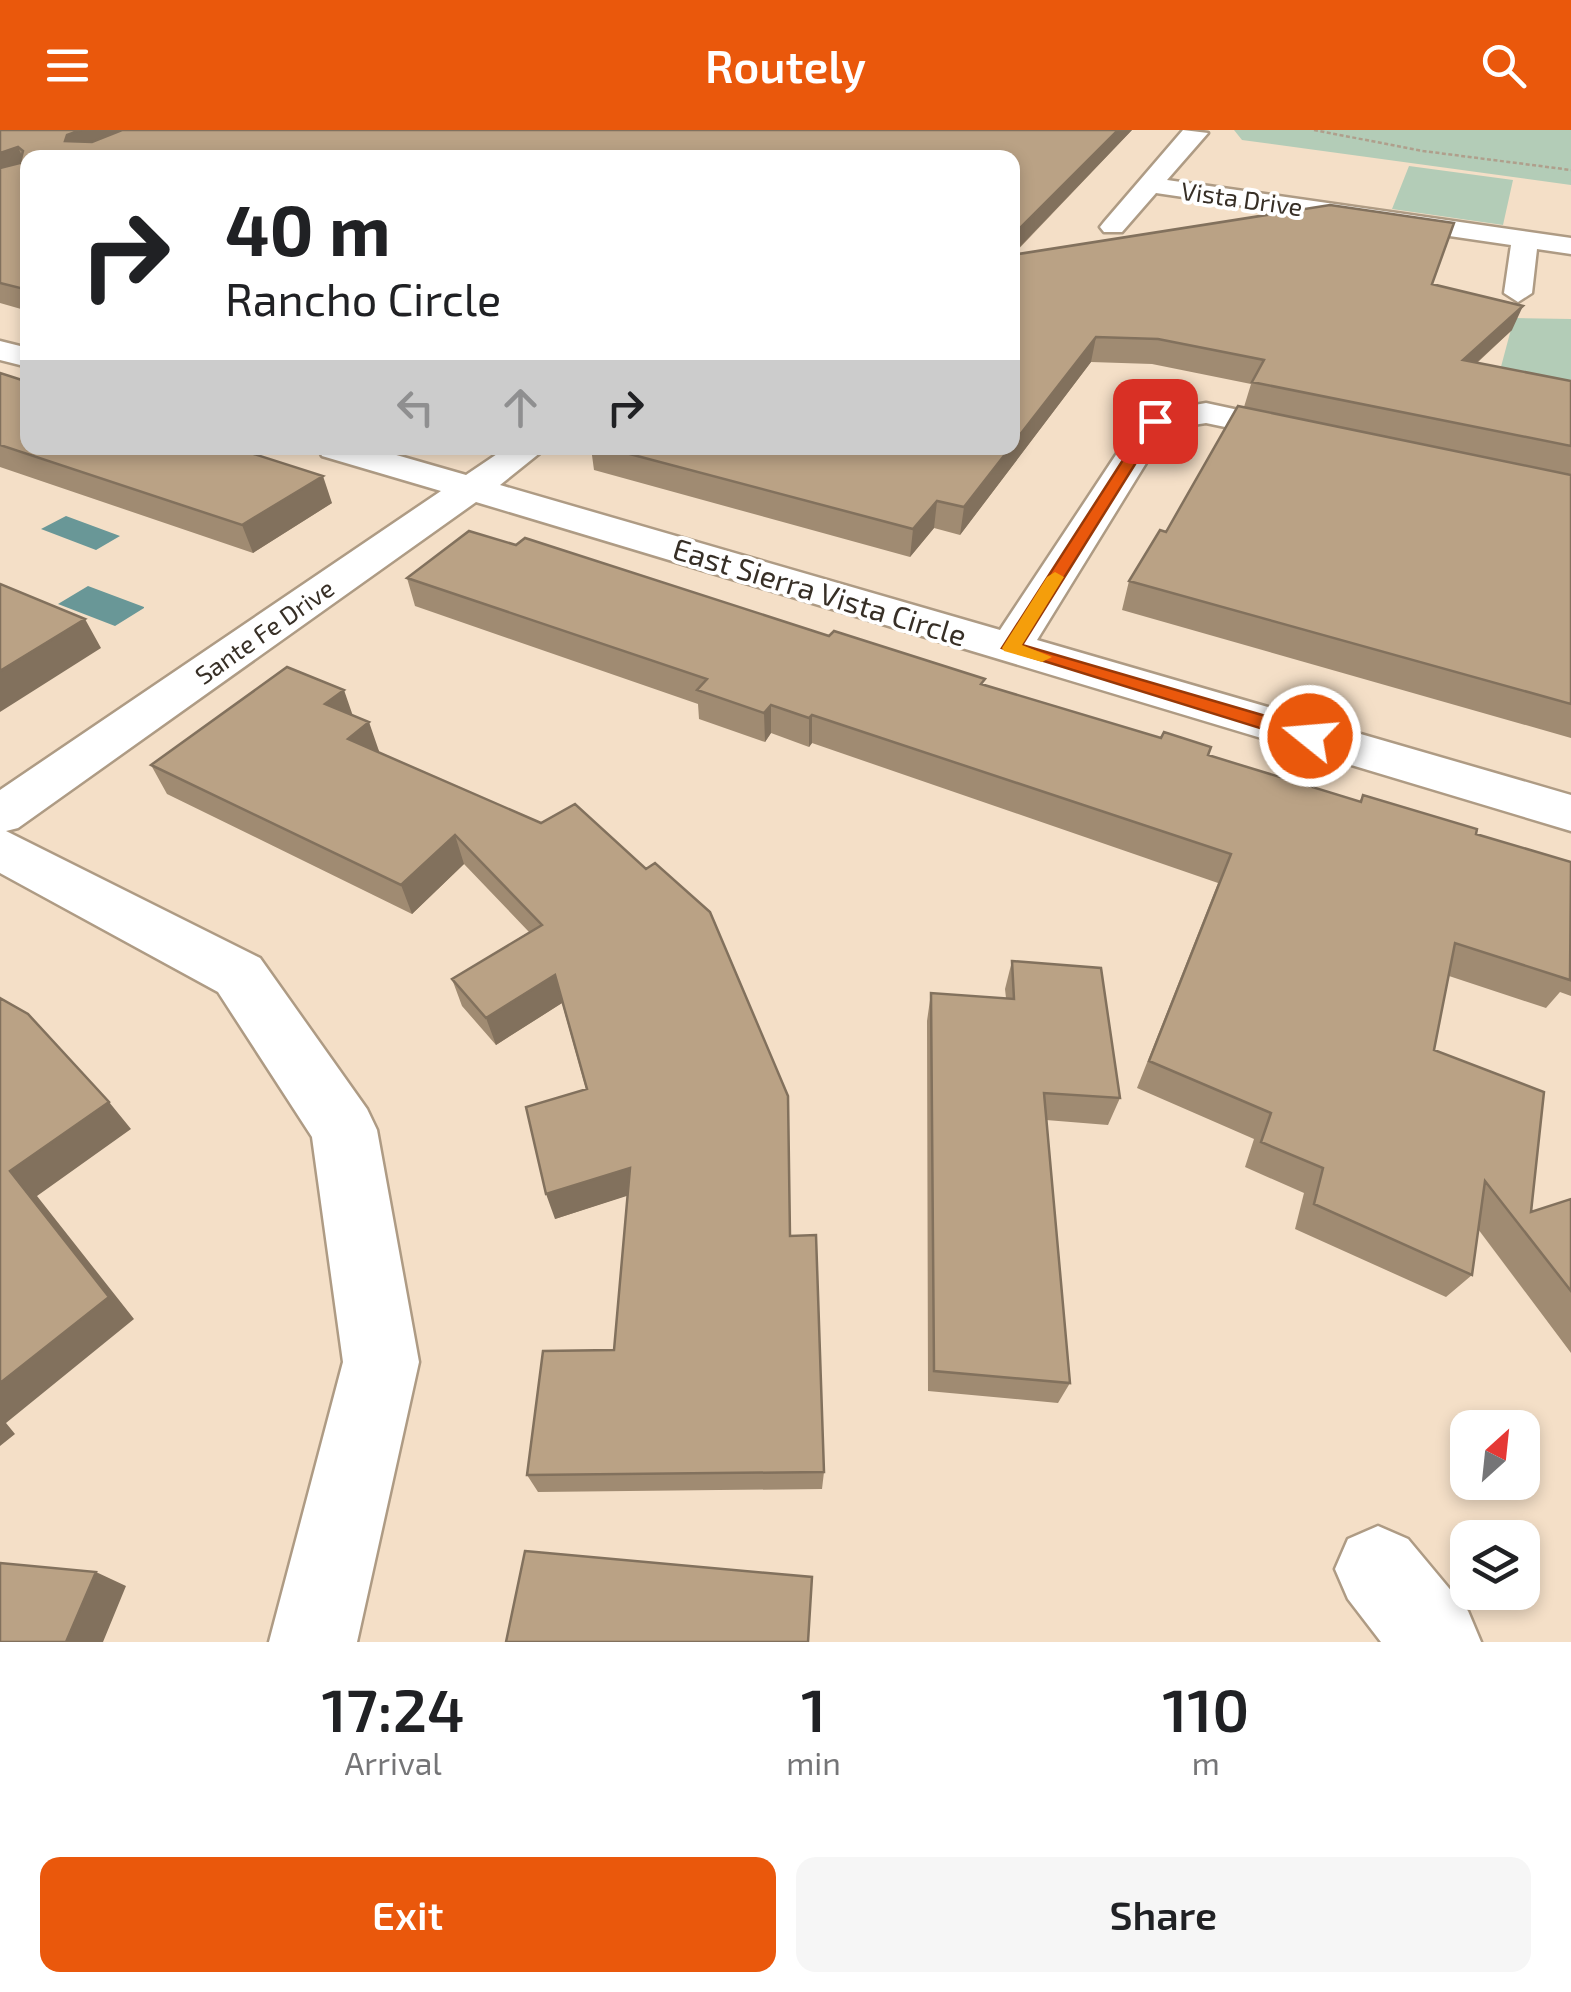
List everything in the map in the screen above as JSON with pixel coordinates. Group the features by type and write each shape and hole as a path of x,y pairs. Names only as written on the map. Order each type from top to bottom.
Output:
{"street":[{"path":"1113,227 1197,133 1194,130"},
{"name":"Vista Drive","path":"1150,185 1571,246"},
{"path":"1518,293 1525,240"},
{"path":"1011,648 1155,421 1206,413 1340,441"},
{"name":"East Sierra Vista Circle","path":"360,455 1571,814"},
{"name":"Sante Fe Drive","path":"0,815 519,455"},
{"path":"0,849 239,975 344,1130 381,1362 313,1642"},
{"path":"1378,1569 1437,1642"}],"path":[{"path":"1314,130 1423,151 1571,170"}],"green space":[{"path":"1234,130 1571,130 1571,185 1242,140"},
{"path":"1409,166 1513,180 1503,225 1392,209"},
{"path":"1514,318 1571,319 1571,392 1498,378"}],"water":[{"path":"66,516 120,536 96,550 41,529"},
{"path":"88,586 144,608 115,626 58,604"}],"building":[{"path":"0,130 81,130 67,135 65,141 92,142 122,130 1118,130 1020,228 1020,150 18,147 0,153"},
{"path":"20,163 20,288 0,283 0,168"},
{"path":"1330,205 1454,223 1432,284 1523,306 1463,360 1571,381 1571,446 1252,382 1264,360 1158,339 1096,337 1020,435 1020,254"},
{"path":"0,373 20,379 20,452 0,445"},
{"path":"1238,406 1571,475 1571,704 1129,581 1160,530 1166,532"},
{"path":"30,455 257,455 323,476 242,525"},
{"path":"633,455 1005,455 964,507 937,501 913,529"},
{"path":"469,531 516,545 525,538 829,636 834,631 985,679 981,684 1161,738 1164,732 1211,747 1208,755 1361,802 1363,795 1571,862 1570,980 1455,943 1434,1050 1544,1092 1531,1212 1571,1199 1571,1291 1485,1181 1472,1275 1314,1204 1323,1168 1261,1142 1271,1113 1149,1061 1231,854 812,715 809,718 771,705 764,713 697,690 707,679 407,578"},
{"path":"0,584 85,619 0,671"},
{"path":"287,667 344,690 325,704 369,722 348,739 541,823 575,804 646,869 655,863 710,912 788,1096 790,1236 816,1235 824,1472 527,1475 543,1351 614,1350 630,1168 546,1194 526,1107 587,1089 555,975 486,1018 452,979 542,925 455,835 401,885 151,765"},
{"path":"1012,961 1101,968 1120,1098 1044,1093 1070,1383 934,1371 931,993 1014,999"},
{"path":"0,998 28,1014 109,1102 10,1171 109,1297 0,1383"},
{"path":"525,1551 812,1577 808,1642 506,1642"},
{"path":"0,1563 96,1572 66,1642 0,1642"}],"slow traffic":[{"path":"1042,657 1011,648 1055,577"}],"route":[{"path":"1155,421 1011,648 1310,736"}]}
